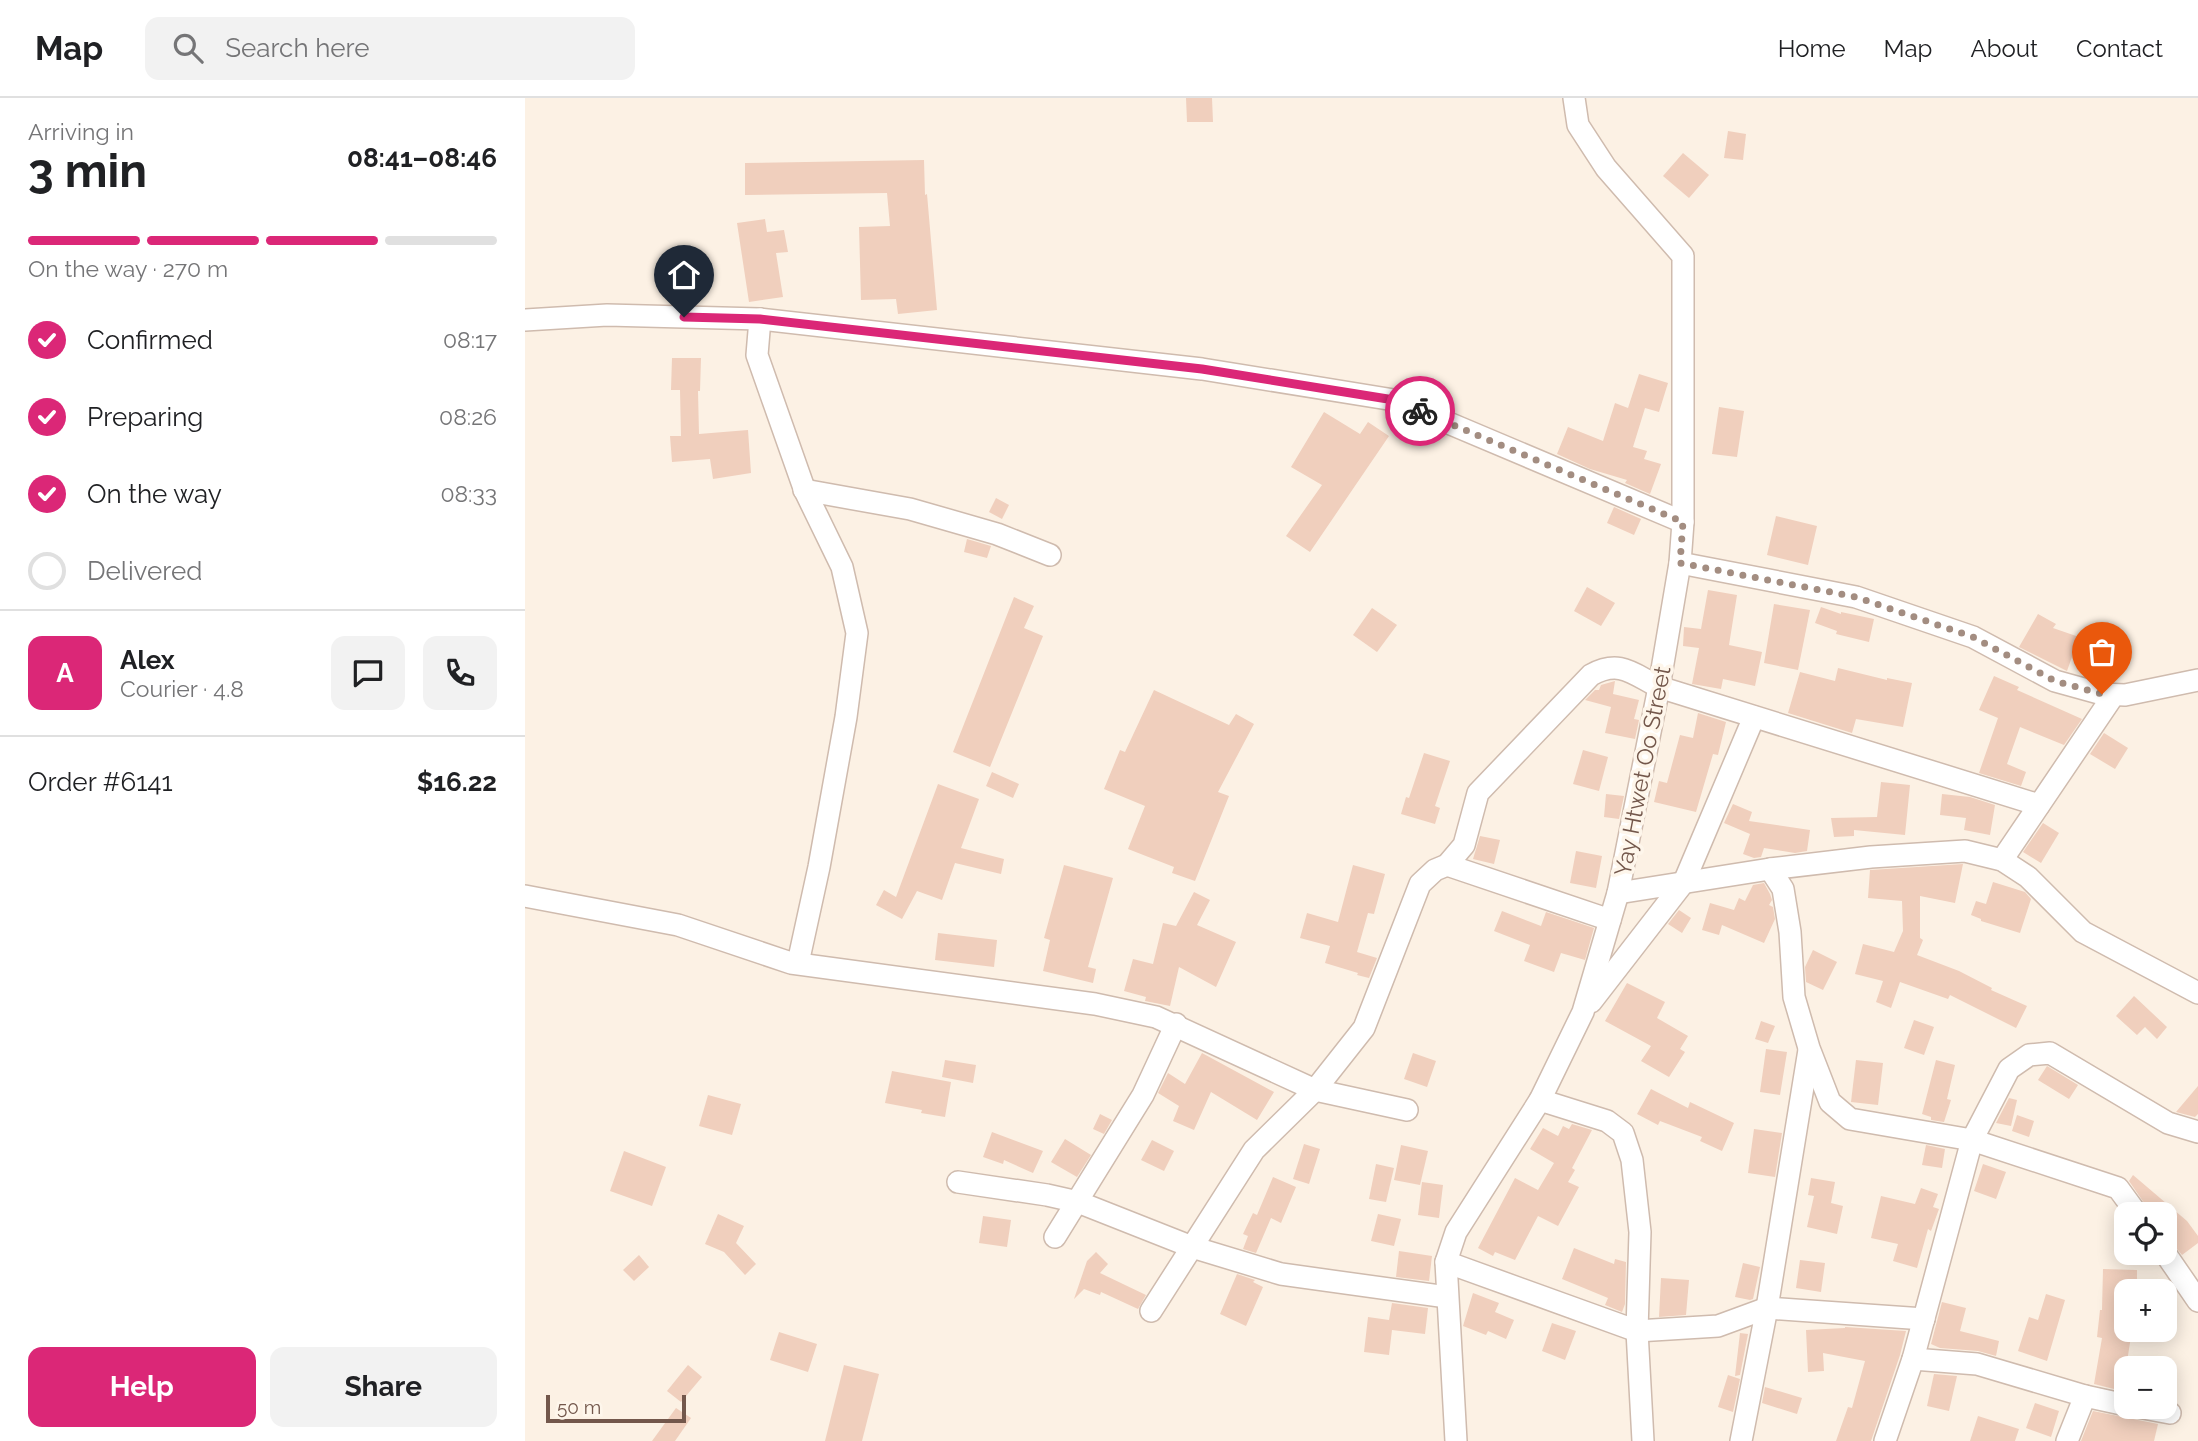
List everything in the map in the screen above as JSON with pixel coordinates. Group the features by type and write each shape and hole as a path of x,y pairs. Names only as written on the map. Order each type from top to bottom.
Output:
{"street":[{"name":"Yay Htwet Oo Street","path":"1456,1441 1446,1262 1456,1232 1540,1100 1583,1012 1618,893 1660,687 1680,563 1683,522 1682,256 1606,169 1578,125 1574,98"},
{"path":"525,320 607,315 760,319 1202,369 1394,400 1683,522"},
{"path":"760,319 757,355 804,490 842,567 857,633 846,717 822,853 798,964"},
{"path":"804,490 910,509 997,534 1050,555"},
{"path":"1680,563 1856,597 1973,637 2055,681 2113,696 2198,680"},
{"path":"1151,1311 1254,1150 1315,1090 1364,1028 1420,884 1435,870 1447,866 1464,845 1478,793 1591,675 1604,668 1620,667 1660,687 2039,805"},
{"path":"2002,860 2113,696"},
{"path":"1583,1012 1684,882 1754,717"},
{"path":"1618,893 1770,869 1965,851 2002,860 2028,877 2083,932 2198,993"},
{"path":"1447,866 1610,920"},
{"path":"1770,869 1783,889 1790,932 1794,997 1809,1048 1830,1102 1850,1119 1972,1140 2118,1188 2128,1202"},
{"path":"525,897 678,925 798,964 1095,1004 1156,1017 1315,1090 1407,1110"},
{"path":"1055,1237 1143,1095 1176,1024"},
{"path":"1741,1441 1767,1308 1809,1048"},
{"path":"1885,1441 1913,1359 1972,1140 2009,1069 2029,1055 2050,1053 2168,1123 2198,1132"},
{"path":"1540,1100 1607,1121 1623,1133 1632,1160 1640,1232 1637,1331 1643,1441"},
{"path":"958,1182 1078,1202 1192,1247 1280,1275 1447,1297"},
{"path":"1446,1262 1637,1331 1718,1326 1767,1308 1924,1320"},
{"path":"2173,1265 2198,1301"},
{"path":"1913,1359 1977,1364 2114,1402"},
{"path":"2067,1441 2085,1396"}],"building":[{"path":"1186,98 1212,98 1213,122 1187,122"},
{"path":"1728,131 1746,134 1743,160 1724,158"},
{"path":"1683,153 1709,175 1689,198 1663,176"},
{"path":"924,160 937,310 898,314 896,299 861,300 859,227 890,226 887,193 745,195 745,163"},
{"path":"765,219 767,232 784,230 788,252 776,253 783,297 749,302 737,223"},
{"path":"672,358 701,358 698,391 699,434 748,430 751,473 713,479 710,459 672,462 670,436 681,436 680,390 671,390"},
{"path":"1639,374 1668,383 1659,412 1645,408 1633,447 1647,451 1644,459 1661,464 1650,494 1625,483 1627,480 1590,469 1557,454 1568,427 1603,441 1615,403 1628,408"},
{"path":"1719,407 1744,411 1737,457 1712,454"},
{"path":"1324,412 1360,434 1368,422 1389,436 1310,552 1286,536 1322,485 1291,467"},
{"path":"996,498 1009,505 1002,519 989,512"},
{"path":"1614,507 1641,519 1634,535 1607,523"},
{"path":"1776,516 1817,526 1808,565 1767,555"},
{"path":"967,539 991,546 987,558 964,552"},
{"path":"1587,587 1615,603 1601,626 1574,611"},
{"path":"1708,590 1737,595 1729,645 1762,652 1755,686 1723,679 1721,689 1692,684 1699,648 1683,646 1684,627 1701,629"},
{"path":"1014,597 1034,606 1024,628 1043,636 990,767 953,752"},
{"path":"1774,604 1810,610 1798,670 1764,663"},
{"path":"1821,607 1841,614 1874,619 1869,642 1836,634 1837,631 1815,623"},
{"path":"1372,608 1397,625 1377,652 1353,635"},
{"path":"2038,614 2056,624 2053,628 2079,637 2067,671 2019,647"},
{"path":"1838,668 1912,683 1903,727 1856,719 1852,733 1788,713 1800,672 1835,681"},
{"path":"1994,676 2019,687 2017,690 2082,719 2064,745 2020,727 2007,764 2026,772 2021,786 1979,773 1998,718 1979,710"},
{"path":"1615,681 1613,694 1639,700 1634,719 1639,720 1635,739 1605,733 1611,707 1585,700 1595,690 1599,690 1601,685"},
{"path":"1154,690 1229,725 1236,714 1254,724 1218,792 1229,796 1195,881 1172,873 1174,867 1128,849 1145,806 1104,789 1120,750 1125,752"},
{"path":"1698,713 1726,722 1718,755 1713,754 1696,812 1654,802 1659,781 1667,783 1680,735 1693,738"},
{"path":"2104,733 2128,748 2115,769 2090,754"},
{"path":"1583,750 1608,757 1599,791 1573,784"},
{"path":"1424,753 1450,761 1435,806 1440,808 1435,824 1401,814"},
{"path":"992,772 1019,784 1013,798 986,786"},
{"path":"1881,782 1910,785 1905,835 1854,830 1854,836 1834,837 1831,818 1877,817"},
{"path":"938,784 979,799 961,848 1004,859 1001,874 955,863 942,900 917,891 902,919 876,905 884,890 896,897"},
{"path":"1606,794 1624,796 1619,819 1604,817"},
{"path":"1942,794 1970,797 1995,805 1990,835 1964,830 1966,818 1940,815"},
{"path":"1733,804 1752,812 1749,821 1810,830 1807,851 1795,853 1764,848 1761,857 1754,858 1743,854 1750,834 1724,823"},
{"path":"2043,823 2059,833 2041,863 2023,852"},
{"path":"1480,836 1500,840 1494,864 1473,859"},
{"path":"1576,851 1602,856 1596,888 1570,883"},
{"path":"1963,864 1955,903 1920,896 1920,938 1923,940 1917,955 1959,971 1992,988 1991,990 2027,1006 2016,1028 1950,995 1948,999 1900,982 1891,1008 1876,1002 1883,981 1855,974 1863,944 1894,952 1903,931 1902,901 1868,898 1870,870"},
{"path":"1064,865 1113,878 1088,967 1096,969 1093,983 1043,971 1050,940 1044,938"},
{"path":"1353,865 1385,874 1374,914 1368,913 1357,952 1377,958 1369,978 1325,963 1330,946 1300,938 1307,913 1338,922"},
{"path":"1993,882 2025,892 2031,899 2020,933 1981,921 1971,915 1976,901 1986,904"},
{"path":"1764,883 1772,900 1769,905 1773,907 1775,919 1764,943 1722,925 1719,935 1702,930 1710,903 1734,910 1739,898 1745,901 1753,885"},
{"path":"1194,892 1210,900 1197,925 1236,942 1216,987 1179,967 1170,1006 1145,1001 1146,997 1124,991 1133,959 1153,964 1163,923 1176,926"},
{"path":"1679,910 1691,918 1682,933 1668,924"},
{"path":"1502,911 1541,926 1546,912 1594,928 1585,960 1561,953 1554,972 1524,961 1530,945 1494,931"},
{"path":"938,933 997,940 994,967 935,960"},
{"path":"1813,950 1837,962 1823,990 1806,982 1805,967"},
{"path":"1627,983 1665,1002 1657,1018 1688,1036 1680,1049 1685,1052 1669,1077 1641,1061 1651,1046 1605,1021"},
{"path":"2134,996 2167,1027 2157,1039 2145,1027 2137,1035 2116,1016"},
{"path":"1914,1020 1934,1027 1924,1055 1904,1048"},
{"path":"1761,1021 1775,1026 1768,1043 1755,1039"},
{"path":"1766,1049 1787,1052 1780,1095 1760,1092"},
{"path":"1202,1053 1274,1092 1257,1120 1211,1092 1194,1130 1173,1121 1179,1106 1158,1093 1168,1073 1185,1084"},
{"path":"1413,1053 1436,1061 1427,1087 1404,1079"},
{"path":"945,1060 976,1065 973,1083 942,1077"},
{"path":"1856,1060 1883,1063 1878,1105 1851,1102"},
{"path":"1936,1060 1955,1065 1947,1099 1951,1100 1944,1122 1931,1120 1931,1117 1922,1114"},
{"path":"2047,1066 2078,1085 2069,1099 2038,1080"},
{"path":"892,1071 951,1082 945,1117 885,1103"},
{"path":"2198,1086 2198,1114 2195,1117 2176,1112"},
{"path":"1651,1089 1688,1108 1690,1102 1734,1123 1722,1151 1700,1141 1702,1137 1660,1121 1658,1125 1637,1114"},
{"path":"708,1095 741,1104 732,1135 699,1126"},
{"path":"2009,1098 2017,1100 2011,1126 1996,1123"},
{"path":"1100,1114 1112,1120 1104,1134 1093,1129"},
{"path":"2017,1115 2034,1121 2029,1137 2012,1131"},
{"path":"1572,1124 1592,1130 1572,1168 1575,1170 1568,1182 1579,1187 1558,1226 1538,1216 1515,1260 1495,1252 1493,1256 1478,1248 1515,1178 1538,1190 1554,1163 1530,1149 1543,1128 1558,1136 1563,1126 1569,1129"},
{"path":"1754,1129 1782,1133 1775,1177 1748,1173"},
{"path":"992,1132 1043,1151 1033,1173 1004,1160 1003,1164 983,1157"},
{"path":"1065,1139 1091,1155 1077,1177 1051,1162"},
{"path":"1152,1140 1174,1151 1164,1171 1141,1160"},
{"path":"1304,1144 1320,1149 1309,1184 1293,1179"},
{"path":"1401,1145 1428,1151 1420,1185 1394,1180"},
{"path":"1926,1145 1945,1149 1942,1168 1922,1165"},
{"path":"624,1151 666,1167 652,1206 610,1191"},
{"path":"1376,1164 1394,1168 1386,1202 1369,1199"},
{"path":"1983,1164 2006,1172 1996,1199 1974,1191"},
{"path":"2133,1175 2165,1202 2143,1202 2129,1181"},
{"path":"1273,1177 1296,1187 1281,1223 1271,1218 1256,1253 1243,1249 1248,1236 1243,1234 1253,1213 1257,1215"},
{"path":"1811,1178 1835,1182 1831,1203 1843,1206 1837,1234 1807,1227 1814,1196 1808,1195"},
{"path":"1422,1182 1443,1185 1439,1218 1418,1215"},
{"path":"1921,1188 1938,1194 1933,1207 1939,1209 1931,1231 1928,1229 1917,1268 1893,1261 1898,1244 1871,1238 1881,1196 1915,1204"},
{"path":"2177,1212 2198,1236 2198,1243 2182,1255 2177,1249"},
{"path":"718,1214 744,1226 736,1243 756,1264 745,1275 724,1252 705,1244"},
{"path":"1378,1214 1401,1219 1394,1246 1371,1241"},
{"path":"983,1216 1011,1220 1007,1247 979,1243"},
{"path":"1574,1248 1614,1264 1615,1259 1626,1262 1625,1304 1622,1312 1605,1305 1608,1298 1562,1279"},
{"path":"1399,1251 1432,1256 1429,1281 1396,1277"},
{"path":"1096,1252 1108,1264 1100,1273 1146,1295 1138,1309 1101,1292 1100,1295 1084,1289 1074,1299 1087,1261"},
{"path":"639,1255 649,1267 634,1281 623,1270"},
{"path":"1800,1260 1825,1263 1821,1292 1796,1288"},
{"path":"1743,1263 1760,1267 1753,1299 1750,1300 1735,1297"},
{"path":"2103,1269 2137,1270 2137,1279 2114,1279 2114,1342 2130,1342 2128,1356 2114,1356 2114,1389 2094,1384 2102,1338 2097,1337 2102,1310"},
{"path":"1237,1274 1255,1280 1253,1282 1263,1287 1246,1326 1220,1314"},
{"path":"1661,1278 1689,1280 1686,1315 1659,1317"},
{"path":"1473,1293 1499,1303 1495,1312 1514,1320 1506,1339 1488,1331 1486,1335 1463,1326"},
{"path":"2046,1294 2065,1300 2047,1361 2018,1351 2029,1317 2038,1320"},
{"path":"1942,1302 1966,1308 1960,1331 1999,1341 1996,1356 1978,1351 1940,1348 1931,1344"},
{"path":"1392,1303 1428,1308 1425,1334 1392,1330 1389,1355 1364,1352 1368,1317 1389,1320"},
{"path":"1552,1323 1576,1331 1565,1360 1542,1351"},
{"path":"1845,1327 1906,1331 1871,1441 1836,1441 1848,1407 1852,1408 1865,1361 1823,1353 1824,1371 1808,1372 1806,1330"},
{"path":"779,1332 817,1344 808,1372 770,1360"},
{"path":"1740,1333 1748,1334 1740,1375 1735,1376"},
{"path":"688,1365 702,1377 681,1402 667,1391"},
{"path":"844,1365 879,1374 862,1441 825,1441"},
{"path":"1934,1374 1957,1376 1949,1411 1927,1406"},
{"path":"1728,1375 1740,1379 1733,1412 1718,1407"},
{"path":"1765,1387 1802,1398 1797,1414 1762,1403"},
{"path":"2035,1403 2059,1411 2051,1437 2026,1428"},
{"path":"676,1408 691,1418 675,1441 652,1441"},
{"path":"2093,1411 2114,1415 2114,1419 2133,1419 2158,1424 2154,1441 2081,1441"},
{"path":"1978,1416 2019,1429 2015,1441 1970,1441"}],"way so far":[{"path":"1420,411 1683,522 1680,563 1856,597 1973,637 2055,681 2102,694"}],"route":[{"path":"684,317 760,319 1202,369 1394,400 1420,411"}]}
